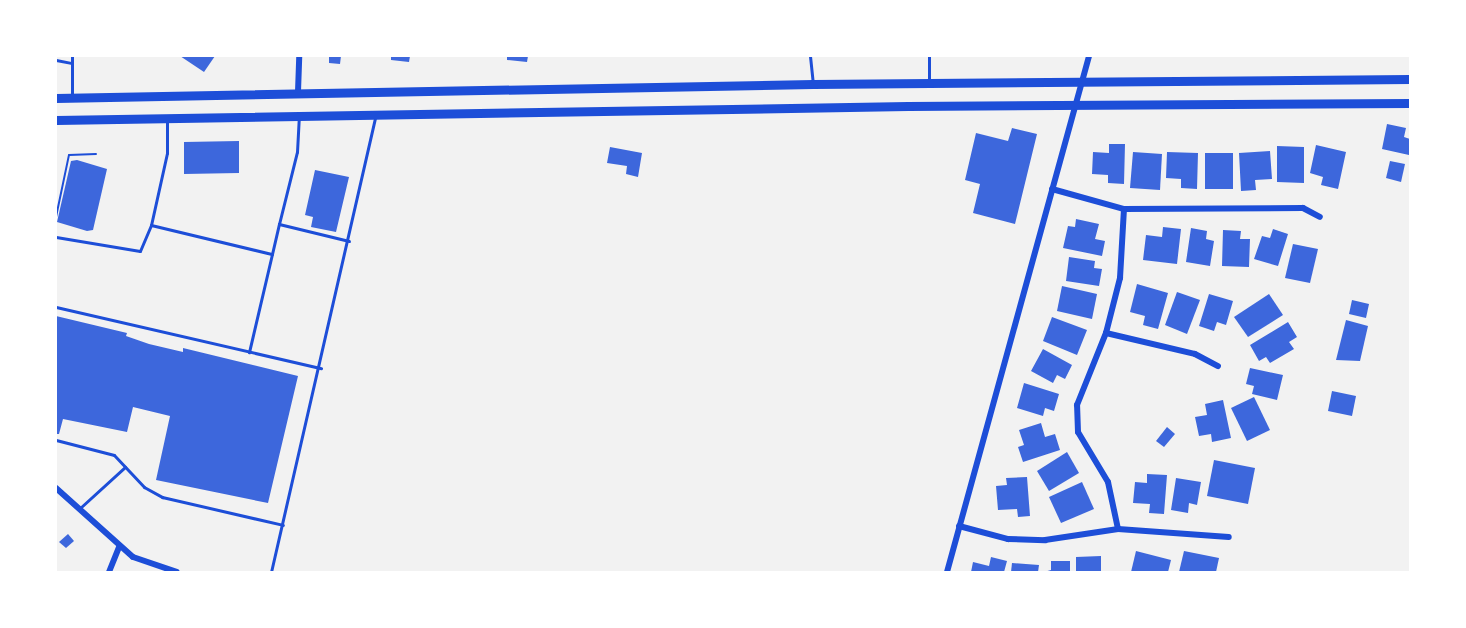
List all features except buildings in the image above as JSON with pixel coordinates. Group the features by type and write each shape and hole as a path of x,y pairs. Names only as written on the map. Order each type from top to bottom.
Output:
{"main road":[{"path":"56,98 929,82 1410,79"},
{"path":"56,120 1076,105 1410,103"}],"street":[{"path":"298,92 299,56"},
{"path":"946,573 1089,56"},
{"path":"1052,189 1124,209 1303,208 1320,217"},
{"path":"1118,529 1108,482 1078,432 1077,405 1106,333 1120,278 1124,209"},
{"path":"1106,333 1195,354 1218,366"},
{"path":"56,488 132,557 177,573"},
{"path":"959,526 1008,539 1045,540 1118,529 1229,537"},
{"path":"109,573 119,547"}],"lane":[{"path":"72,56 70,63 72,97"},
{"path":"810,56 813,84"},
{"path":"929,56 929,82"},
{"path":"56,57 70,63"},
{"path":"271,573 321,368 377,114"},
{"path":"249,352 297,152 299,115"},
{"path":"56,237 140,251 151,225 167,153 167,118"},
{"path":"279,224 349,241"},
{"path":"151,225 272,254"},
{"path":"56,307 321,368"},
{"path":"56,440 109,453 151,493 283,525"},
{"path":"79,509 125,467"}],"path":[{"path":"56,217 69,155 96,154"}]}
